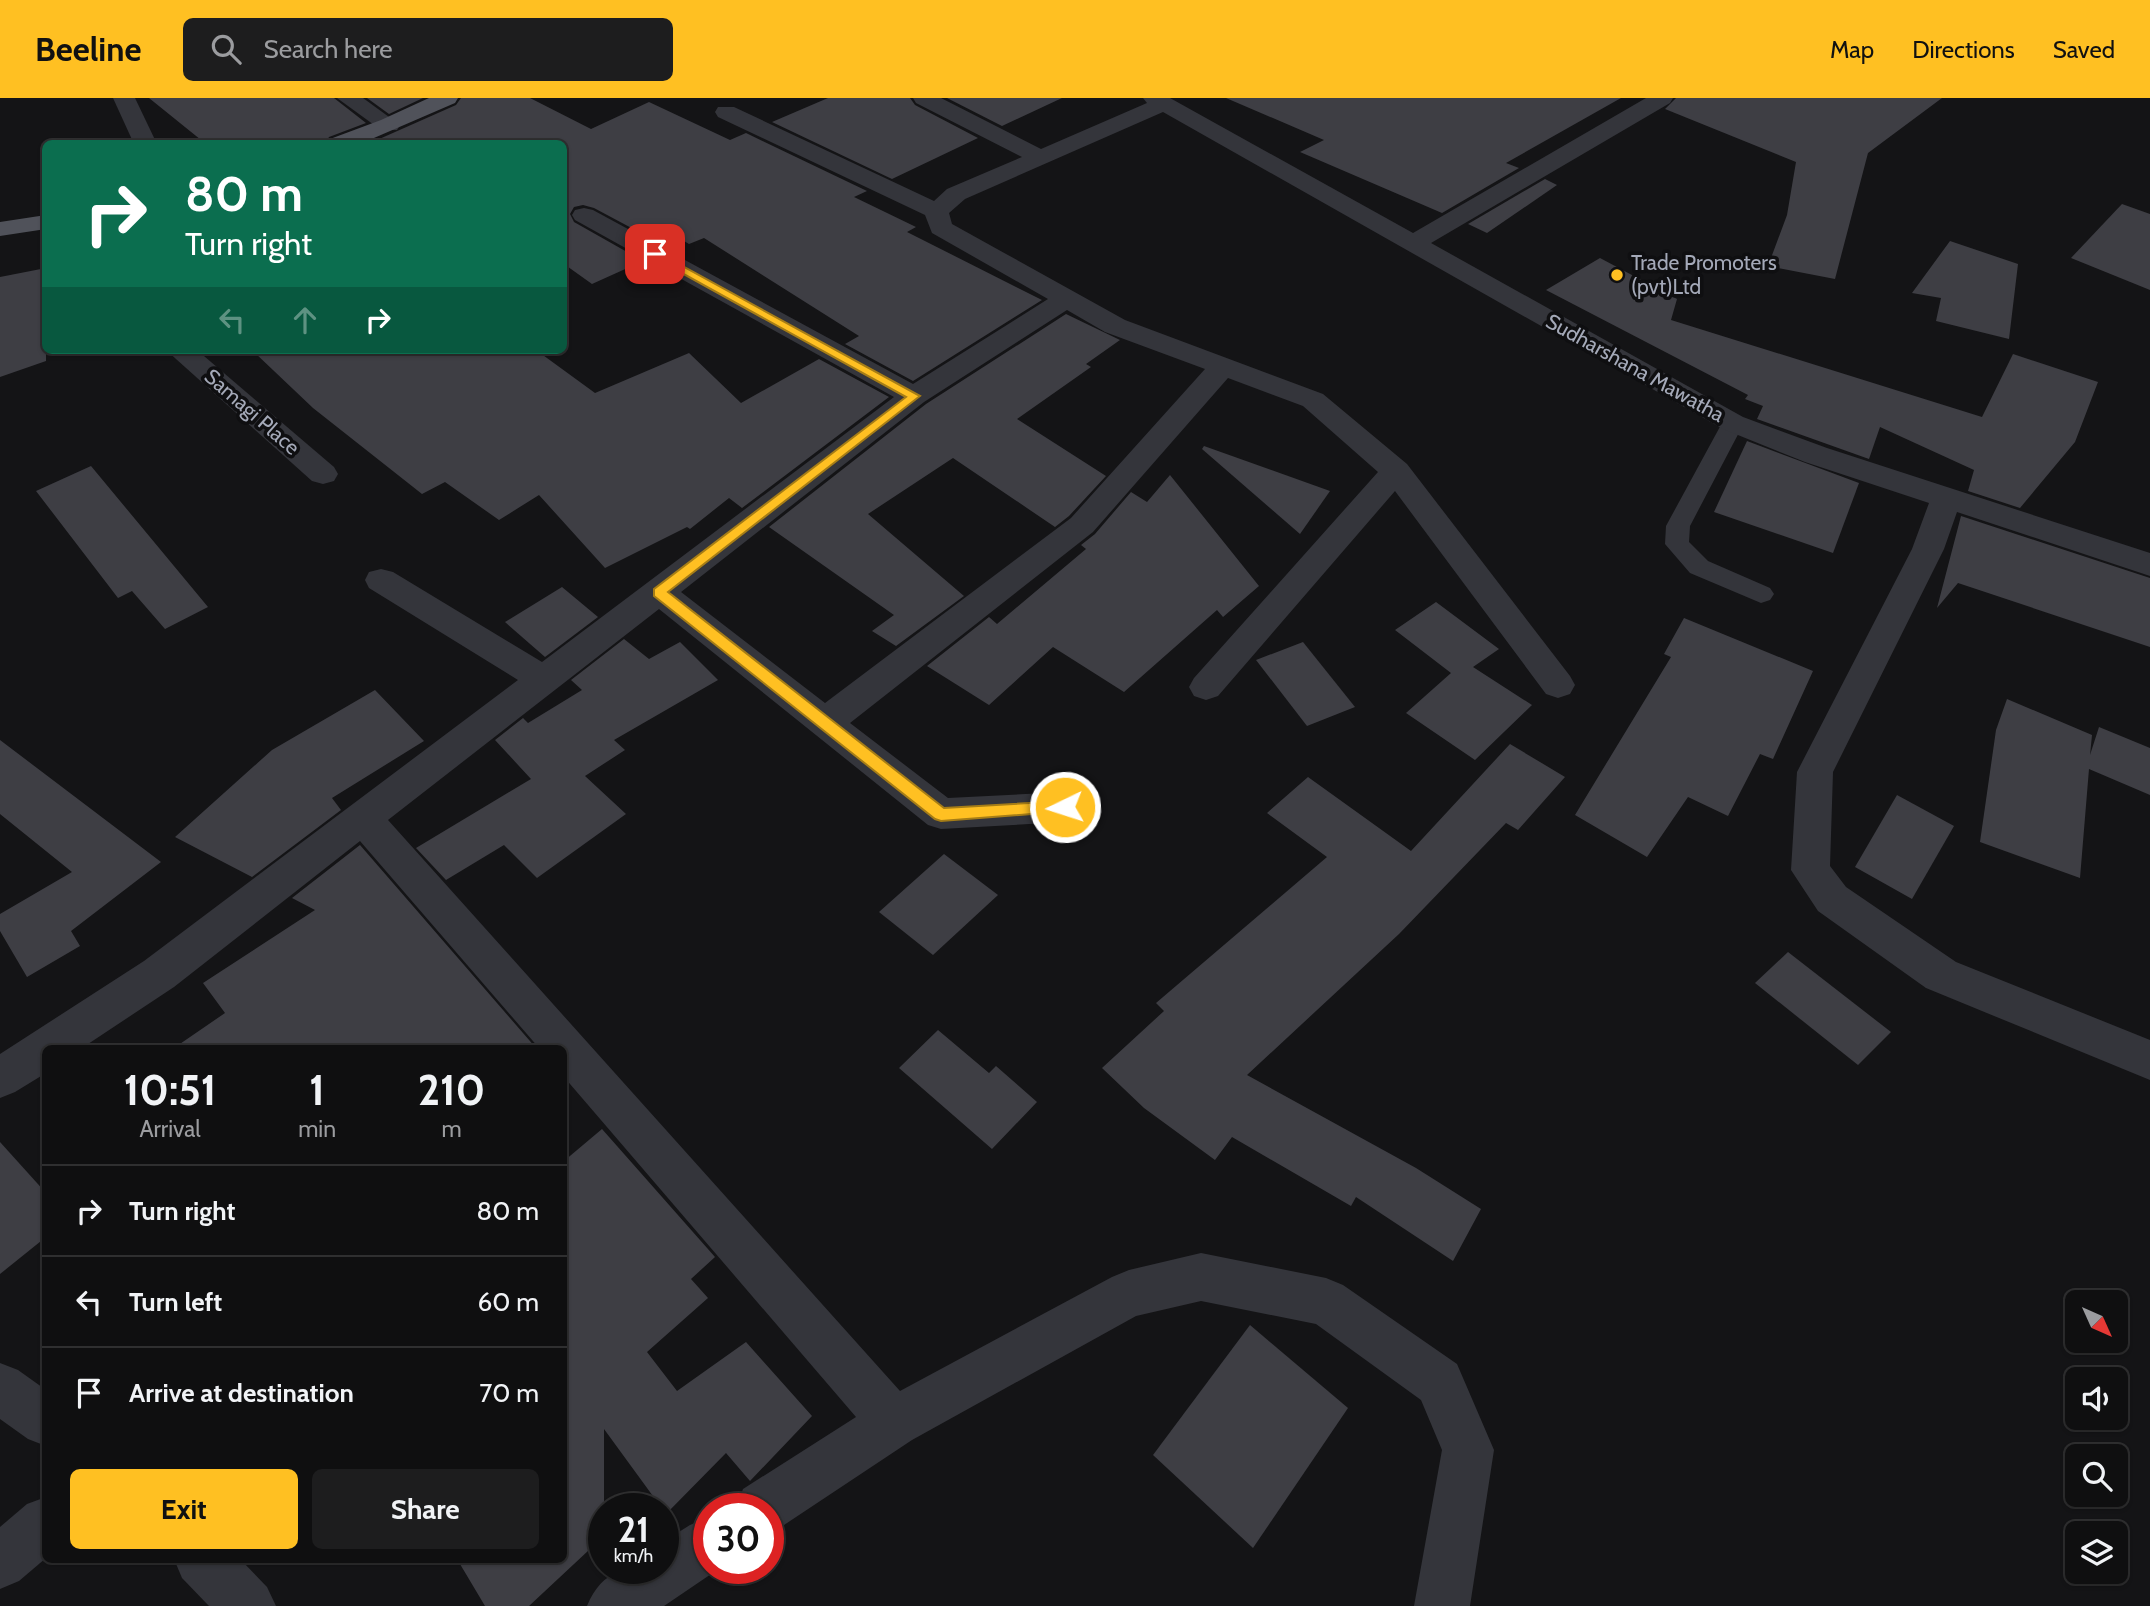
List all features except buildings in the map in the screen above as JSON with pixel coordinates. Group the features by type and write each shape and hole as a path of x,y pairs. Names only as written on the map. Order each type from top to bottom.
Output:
{"main road":[{"path":"349,140 447,98"},
{"path":"0,229 42,223"}],"street":[{"path":"124,98 144,140"},
{"path":"348,98 389,125"},
{"path":"924,98 1040,157"},
{"path":"1412,244 1662,98"},
{"path":"936,211 956,194 1159,101"},
{"name":"Sudharshana Mawatha","path":"1159,101 1733,423 1815,455 2150,565"},
{"path":"726,112 936,211 941,228 1115,327 1313,400 1396,471 1558,685"},
{"path":"584,215 914,396"},
{"path":"52,1045 159,974 914,396 1067,298"},
{"name":"Samagi Place","path":"185,354 323,474"},
{"path":"826,722 1082,525 1222,368"},
{"path":"1206,687 1396,471"},
{"path":"1946,498 1928,548 1815,772 1810,870 1832,899 1941,975 2150,1060"},
{"path":"381,580 545,680"},
{"path":"659,592 941,814 1065,807"},
{"path":"364,819 563,1045"},
{"path":"567,1050 894,1422"},
{"path":"0,1079 42,1052"},
{"path":"784,1494 894,1422 1129,1294 1201,1277 1325,1302 1438,1382 1468,1451 1442,1606"},
{"path":"0,1388 42,1418"},
{"path":"0,1562 42,1525"},
{"path":"615,1606 693,1555"},
{"path":"205,1563 248,1606"}],"lane":[{"path":"1733,423 1678,526 1677,544 1699,567 1762,594"}],"place":[{"name":"Trade Promoters (pvt)Ltd","path":"1617,275"}],"route":[{"path":"655,254 914,396 659,592 941,814 1065,807"}]}
